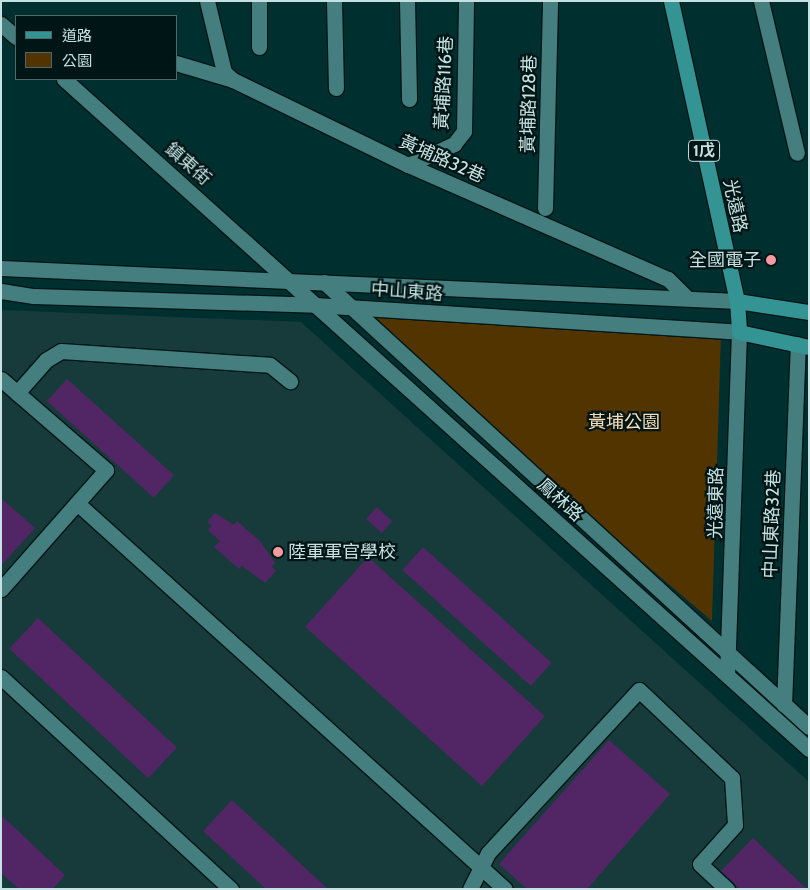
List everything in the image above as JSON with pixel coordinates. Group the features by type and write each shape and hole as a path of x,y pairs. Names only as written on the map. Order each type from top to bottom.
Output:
{"main road":[{"name":"光遠路","path":"671,1 736,300 738,332"},
{"name":"中山東路","path":"736,300 809,312"},
{"name":"中山東路","path":"738,332 803,345"}],"street":[{"path":"207,1 224,72 233,80"},
{"path":"258,1 260,47"},
{"path":"334,1 336,88"},
{"path":"407,1 409,99"},
{"name":"黃埔路116巷","path":"408,165 454,144 464,131 466,1"},
{"name":"黃埔路128巷","path":"545,208 550,1"},
{"path":"761,1 796,153"},
{"path":"1,24 15,36"},
{"name":"黃埔路32巷","path":"178,65 233,80 408,165 668,279 686,297"},
{"name":"鎮東街","path":"65,80 286,279"},
{"name":"中山東路","path":"1,268 40,273 286,279 736,300"},
{"name":"鳳林路","path":"286,279 809,749"},
{"name":"鳳林路","path":"324,282 809,727"},
{"name":"中山東路","path":"1,291 34,296 351,307 738,332"},
{"name":"光遠東路","path":"727,675 731,655 738,332"},
{"name":"中山東路32巷","path":"784,705 803,345"},
{"path":"18,393 46,360 61,351 270,365 290,381"},
{"path":"1,379 106,470 2,587"},
{"path":"77,503 505,889"},
{"path":"1,677 231,889"},
{"path":"470,889 488,853 639,690 732,778 735,825 700,864 727,889"}],"shaded area":[{"name":"陸軍軍官學校","path":"1,310 301,322 809,782 809,889 1,889"}],"green space":[{"name":"黃埔公園","path":"351,307 721,336 712,621 384,342"}],"building":[{"path":"67,379 174,475 154,498 47,401"},
{"path":"1,498 35,528 1,566"},
{"path":"377,507 392,521 381,533 366,519"},
{"path":"215,513 234,525 237,521 260,541 275,563 272,567 276,571 265,583 242,566 239,569 214,547 220,541 208,530 212,526 207,522"},
{"path":"423,547 552,663 531,686 402,570"},
{"path":"368,557 545,716 482,786 305,627"},
{"path":"38,618 177,748 148,778 9,649"},
{"path":"609,740 670,794 587,889 527,889 499,864"},
{"path":"232,800 328,889 266,889 203,831"},
{"path":"1,815 65,875 53,889 19,889 1,873"},
{"path":"753,838 807,889 740,889 721,871"}],"place":[{"name":"全國電子","path":"771,260"},
{"name":"陸軍軍官學校","path":"278,552"}]}
